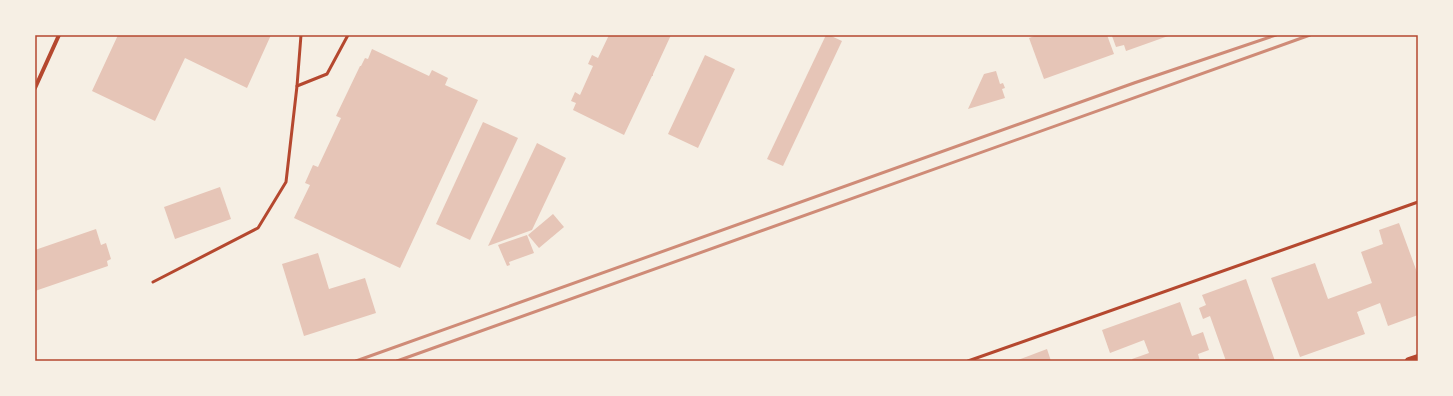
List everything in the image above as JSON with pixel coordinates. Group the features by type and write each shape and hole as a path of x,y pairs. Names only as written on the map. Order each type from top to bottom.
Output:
{"main road":[{"path":"1409,361 1418,358"}],"street":[{"path":"35,88 59,35"}],"lane":[{"path":"153,282 258,228 286,182 301,35"},
{"path":"297,86 327,74 348,35"},
{"path":"968,361 1418,202"}],"building":[{"path":"118,35 271,35 247,88 185,58 155,121 92,91"},
{"path":"609,35 671,35 624,135 573,110 576,103 571,101 575,92 580,95 593,66 588,64 592,55 598,58"},
{"path":"826,35 842,41 783,166 767,159"},
{"path":"1037,35 1107,35 1114,54 1044,79 1029,38"},
{"path":"1171,35 1126,51 1124,45 1116,47 1112,36"},
{"path":"372,49 429,76 432,70 448,78 445,85 478,100 400,268 294,218 310,185 305,183 313,165 318,167 341,118 336,116 360,66 365,58 368,59"},
{"path":"705,55 735,69 698,148 668,134"},
{"path":"996,71 1000,84 1003,83 1005,88 1002,89 1005,98 968,109 984,74"},
{"path":"483,122 518,138 470,240 436,224"},
{"path":"537,143 566,158 532,230 488,246"},
{"path":"220,187 231,219 175,239 164,207"},
{"path":"553,214 564,227 539,248 528,235"},
{"path":"1399,223 1418,275 1418,315 1388,326 1380,303 1357,312 1365,334 1300,357 1271,278 1315,263 1328,299 1372,283 1361,252 1383,244 1379,230"},
{"path":"96,229 101,245 106,243 111,259 107,261 108,266 35,291 35,250"},
{"path":"527,235 534,253 509,262 510,265 507,266 498,245"},
{"path":"318,253 329,289 365,278 376,313 304,336 282,264"},
{"path":"1246,279 1275,361 1226,361 1210,316 1203,319 1199,308 1206,305 1202,295"},
{"path":"1180,302 1192,336 1203,332 1209,350 1198,354 1200,361 1133,361 1132,359 1149,353 1144,340 1110,353 1102,330"},
{"path":"1047,349 1051,361 1015,361"}],"railway":[{"path":"356,361 1134,83 1276,35"},
{"path":"397,361 1310,35"}]}
